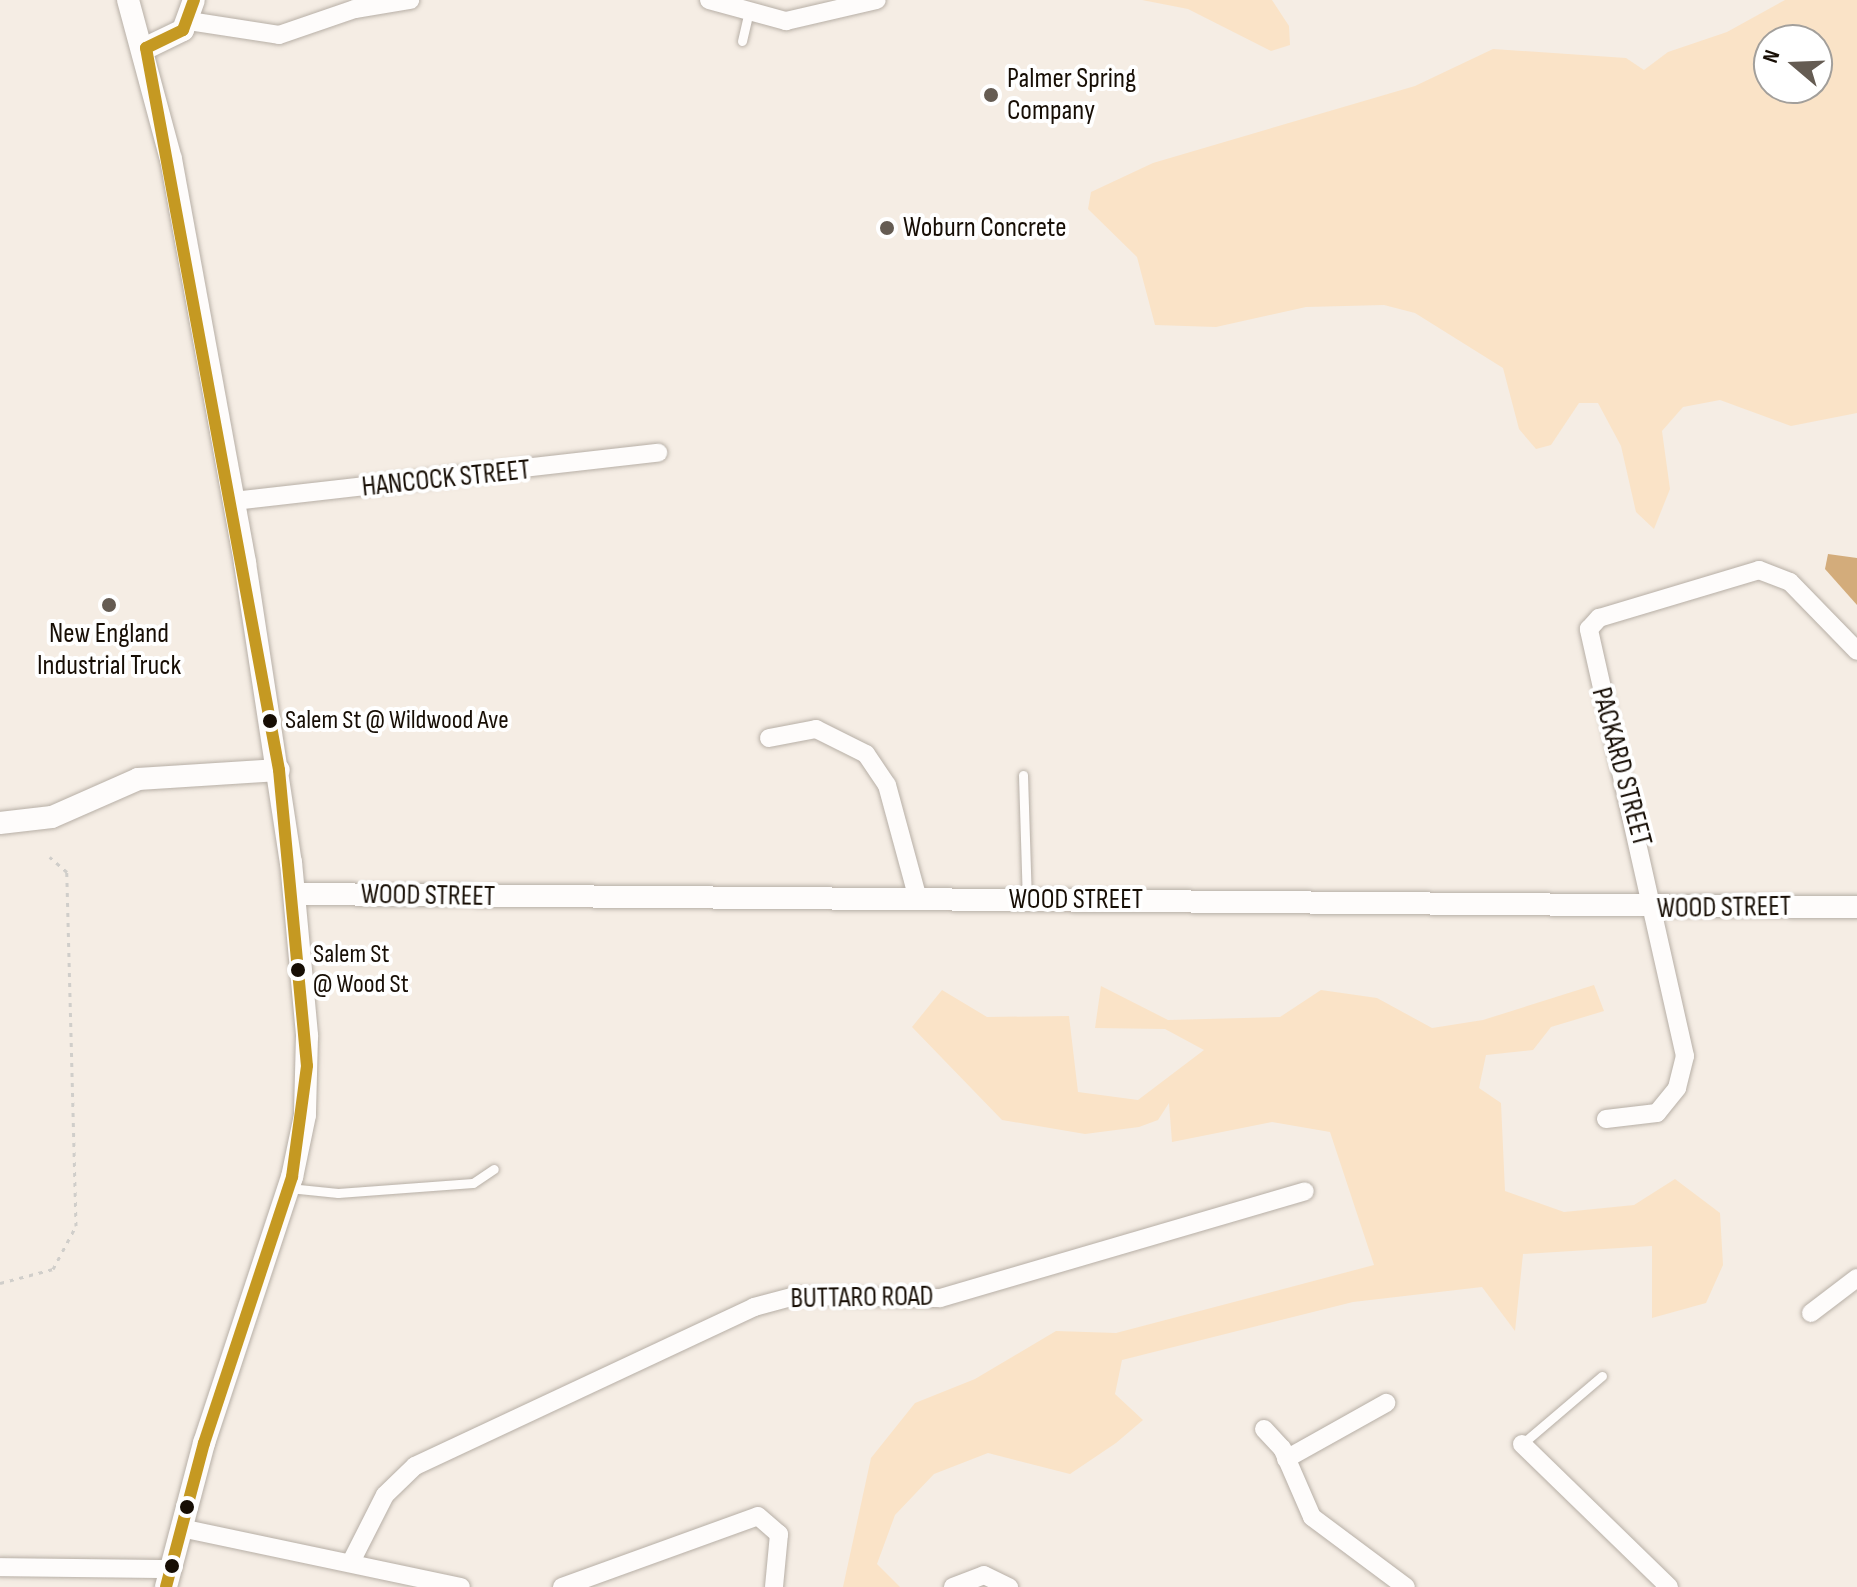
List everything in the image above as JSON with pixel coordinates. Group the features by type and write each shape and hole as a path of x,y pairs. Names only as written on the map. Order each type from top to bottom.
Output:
{"street":[{"path":"0,1567 169,1578 181,1528 289,1188 307,1066 295,894 279,770 234,501 177,194 146,48 128,0"},
{"path":"146,48 162,45 191,11 279,35 355,9 410,0"},
{"path":"709,0 748,16 801,20 877,0"},
{"name":"HANCOCK STREET","path":"234,501 658,453"},
{"name":"PACKARD STREET","path":"1606,1119 1657,1113 1684,1072 1683,1030 1650,909 1649,875 1588,645 1590,626 1759,570 1790,582 1857,651"},
{"path":"769,738 816,729 866,754 887,785 918,899"},
{"path":"0,823 52,817 138,779 279,770"},
{"name":"WOOD STREET","path":"295,894 1650,909 1857,907"},
{"name":"BUTTARO ROAD","path":"351,1562 385,1495 415,1466 754,1307 795,1296 949,1296 1305,1191"},
{"path":"1811,1313 1857,1278"},
{"path":"1286,1459 1386,1403"},
{"path":"1264,1429 1286,1459 1312,1517 1406,1587"},
{"path":"1522,1444 1669,1587"},
{"path":"562,1587 709,1529 767,1519 779,1534 774,1587"},
{"path":"181,1528 461,1587"},
{"path":"953,1587 984,1575 1009,1587"}],"lane":[{"path":"742,41 748,16"},
{"path":"1023,775 1027,901"},
{"path":"289,1188 338,1193 473,1183 494,1169"},
{"path":"1522,1444 1602,1376"}],"path":[{"path":"0,1283 53,1269 76,1226 67,872 50,857"}],"shaded area":[{"path":"1142,0 1272,0 1289,26 1290,45 1271,51 1188,9"},
{"path":"1785,0 1857,0 1857,413 1791,426 1720,400 1683,407 1662,431 1670,489 1654,529 1636,512 1621,446 1598,403 1579,403 1551,445 1536,449 1519,429 1503,368 1415,313 1384,305 1306,307 1216,327 1155,325 1137,257 1088,209 1091,192 1153,163 1415,86 1493,49 1626,58 1644,70 1668,52 1727,32"},
{"path":"1828,554 1857,558 1857,605 1825,569"},
{"path":"1594,985 1604,1011 1551,1027 1533,1050 1486,1055 1479,1088 1501,1103 1505,1191 1564,1212 1634,1205 1675,1179 1720,1213 1723,1265 1706,1303 1652,1318 1652,1246 1523,1254 1515,1331 1482,1287 1353,1302 1122,1360 1115,1394 1143,1420 1116,1443 1070,1474 988,1453 934,1474 895,1515 877,1564 900,1587 843,1587 871,1458 915,1403 975,1379 1056,1331 1116,1333 1374,1265 1330,1132 1272,1122 1172,1142 1169,1103 1158,1120 1139,1127 1085,1134 1002,1120 912,1027 942,990 987,1017 1069,1016 1078,1092 1138,1100 1204,1050 1165,1029 1095,1028 1101,986 1168,1020 1280,1017 1321,990 1377,998 1432,1028 1483,1020"}],"transit line":[{"path":"146,48 183,30 194,0"},
{"path":"146,48 279,770 307,1066 292,1177 204,1443 166,1587"}],"place":[{"name":"Palmer Spring Company","path":"991,95"},
{"name":"Woburn Concrete","path":"887,228"},
{"name":"New England Industrial Truck","path":"109,605"},
{"name":"Salem St @ Wildwood Ave","path":"270,721"},
{"name":"Salem St @ Wood St","path":"298,970"}]}
